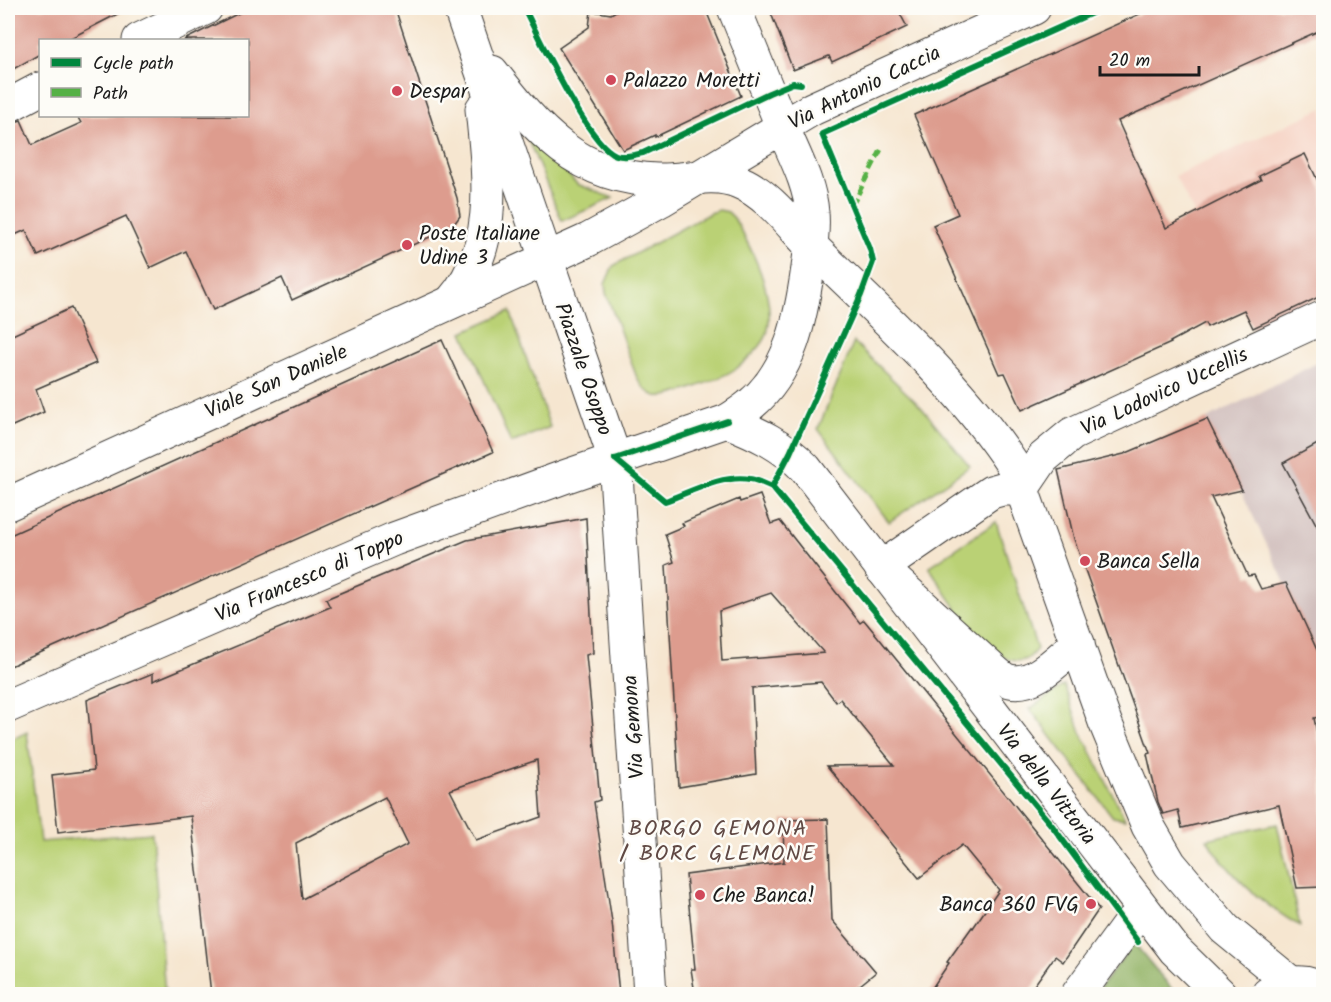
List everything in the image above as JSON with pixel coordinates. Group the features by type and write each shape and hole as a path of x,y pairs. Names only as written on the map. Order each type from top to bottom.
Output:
{"main road":[{"path":"141,39 206,8"},
{"path":"451,302 465,286 482,249 485,232 487,172 476,51 460,8"},
{"name":"Piazzale Osoppo","path":"476,51 615,459 727,421 750,405 781,369 797,326 806,284 813,214 809,196 734,8"},
{"name":"Via Antonio Caccia","path":"700,177 812,110 1034,8"},
{"path":"476,51 524,113 547,136 571,154 596,168 628,178 659,181 722,177 739,182 753,190 768,201 958,393 991,433 1014,467 1132,791 1148,826 1170,864 1280,989 1309,984 1323,992"},
{"path":"8,106 39,90"},
{"path":"545,259 588,240 700,177"},
{"name":"Viale San Daniele","path":"8,504 545,259"},
{"name":"Via Lodovico Uccellis","path":"1022,489 1043,458 1072,434 1323,316"},
{"name":"Via della Vittoria","path":"727,421 760,434 790,453 806,468 1174,950 1220,994"},
{"name":"Via Francesco di Toppo","path":"8,706 394,539 615,459"},
{"name":"Via Gemona","path":"615,459 650,994"},
{"path":"881,568 991,492 1002,489 1022,489"},
{"name":"Via della Vittoria","path":"881,568 994,671 1008,681 1020,682 1035,677 1078,643"},
{"path":"1078,994 1127,927 1143,910"}],"shaded area":[{"path":"1323,108 1323,295 1253,328 1175,176"},
{"path":"1323,360 1323,663 1207,419"}],"green space":[{"path":"522,125 577,184 613,198 562,221"},
{"path":"719,210 728,212 734,218 761,274 769,305 767,334 754,352 730,372 685,391 663,396 653,395 637,378 606,293 605,284 613,266"},
{"path":"510,311 550,427 511,443 463,332"},
{"path":"854,342 922,408 970,466 889,522 818,429"},
{"path":"996,522 1037,649 1027,659 1013,660 998,654 984,643 970,628 929,567"},
{"path":"1064,685 1081,732 1125,819 1113,817 1030,709"},
{"path":"27,732 40,842 152,833 165,994 8,994 8,741"},
{"path":"1277,824 1300,926 1272,908 1248,888 1226,865 1207,839"},
{"path":"1134,943 1176,994 1095,994"}],"building":[{"path":"8,8 129,8 69,39 39,39 39,55 8,72"},
{"path":"249,8 395,8 457,198 460,216 452,227 292,300 282,278 213,310 186,251 150,268 126,216 38,256 26,230 8,238 8,125 21,120 32,145 81,123 78,117 249,117 249,39 186,39"},
{"name":"Palazzo Moretti","path":"621,8 705,8 741,96 623,150 559,48 589,27 591,11 611,14"},
{"path":"769,8 897,8 907,27 832,62 829,56 793,70"},
{"path":"1153,8 1323,8 1323,29 1118,121 1166,228 1261,180 1259,176 1305,154 1323,192 1323,295 1253,328 1244,310 1207,327 1205,323 1171,343 1022,410 1005,373 999,374 933,225 958,214 914,115"},
{"path":"71,308 96,363 36,389 44,412 8,428 8,337"},
{"path":"442,340 493,452 8,667 8,536"},
{"path":"1207,419 1242,490 1211,497 1248,576 1254,575 1261,589 1286,583 1323,663 1323,716 1314,718 1323,763 1323,887 1297,888 1279,805 1182,828 1178,810 1163,814 1147,754 1150,753 1074,539 1058,470 1124,454"},
{"path":"1323,441 1323,537 1283,463"},
{"path":"760,495 771,524 780,521 860,623 864,620 1099,909 1063,962 1055,956 1028,994 928,994 949,963 947,962 999,890 962,845 919,878 827,766 894,765 840,699 836,702 821,682 752,688 756,774 679,787 666,565 674,562 665,534 684,526 682,523 739,499 740,502","holes":["771,593 824,653 722,661 719,611"]},
{"path":"586,518 593,653 586,655 600,800 594,802 612,922 619,994 211,994 191,816 58,832 52,775 94,770 87,700 153,673 153,681 330,607 326,599 467,540","holes":["537,760 541,817 476,840 450,790","385,797 408,844 302,899 296,843"]},
{"path":"828,819 832,920 876,972 849,994 695,994 691,969 695,969 686,875 784,862 783,820"}],"marked path":[{"path":"852,206 882,148"}],"cycle path":[{"path":"524,8 552,65 579,112 592,132 605,147 616,155 643,153 769,93 793,83 801,84"},
{"path":"772,487 790,453 861,295 873,262 870,249 822,134 1103,8"},
{"path":"615,459 727,421"},
{"path":"615,459 665,501 729,479 753,480 772,487 1053,827 1138,942"}],"place":[{"name":"Palazzo Moretti","path":"611,80"},
{"name":"Despar","path":"397,91"},
{"name":"Poste Italiane Udine 3","path":"407,245"},
{"name":"Banca Sella","path":"1085,561"},
{"name":"Che Banca!","path":"700,895"},
{"name":"Banca 360 FVG","path":"1091,904"}],"district":[{"name":"BORGO GEMONA / BORC GLEMONE","path":"718,840"}]}
